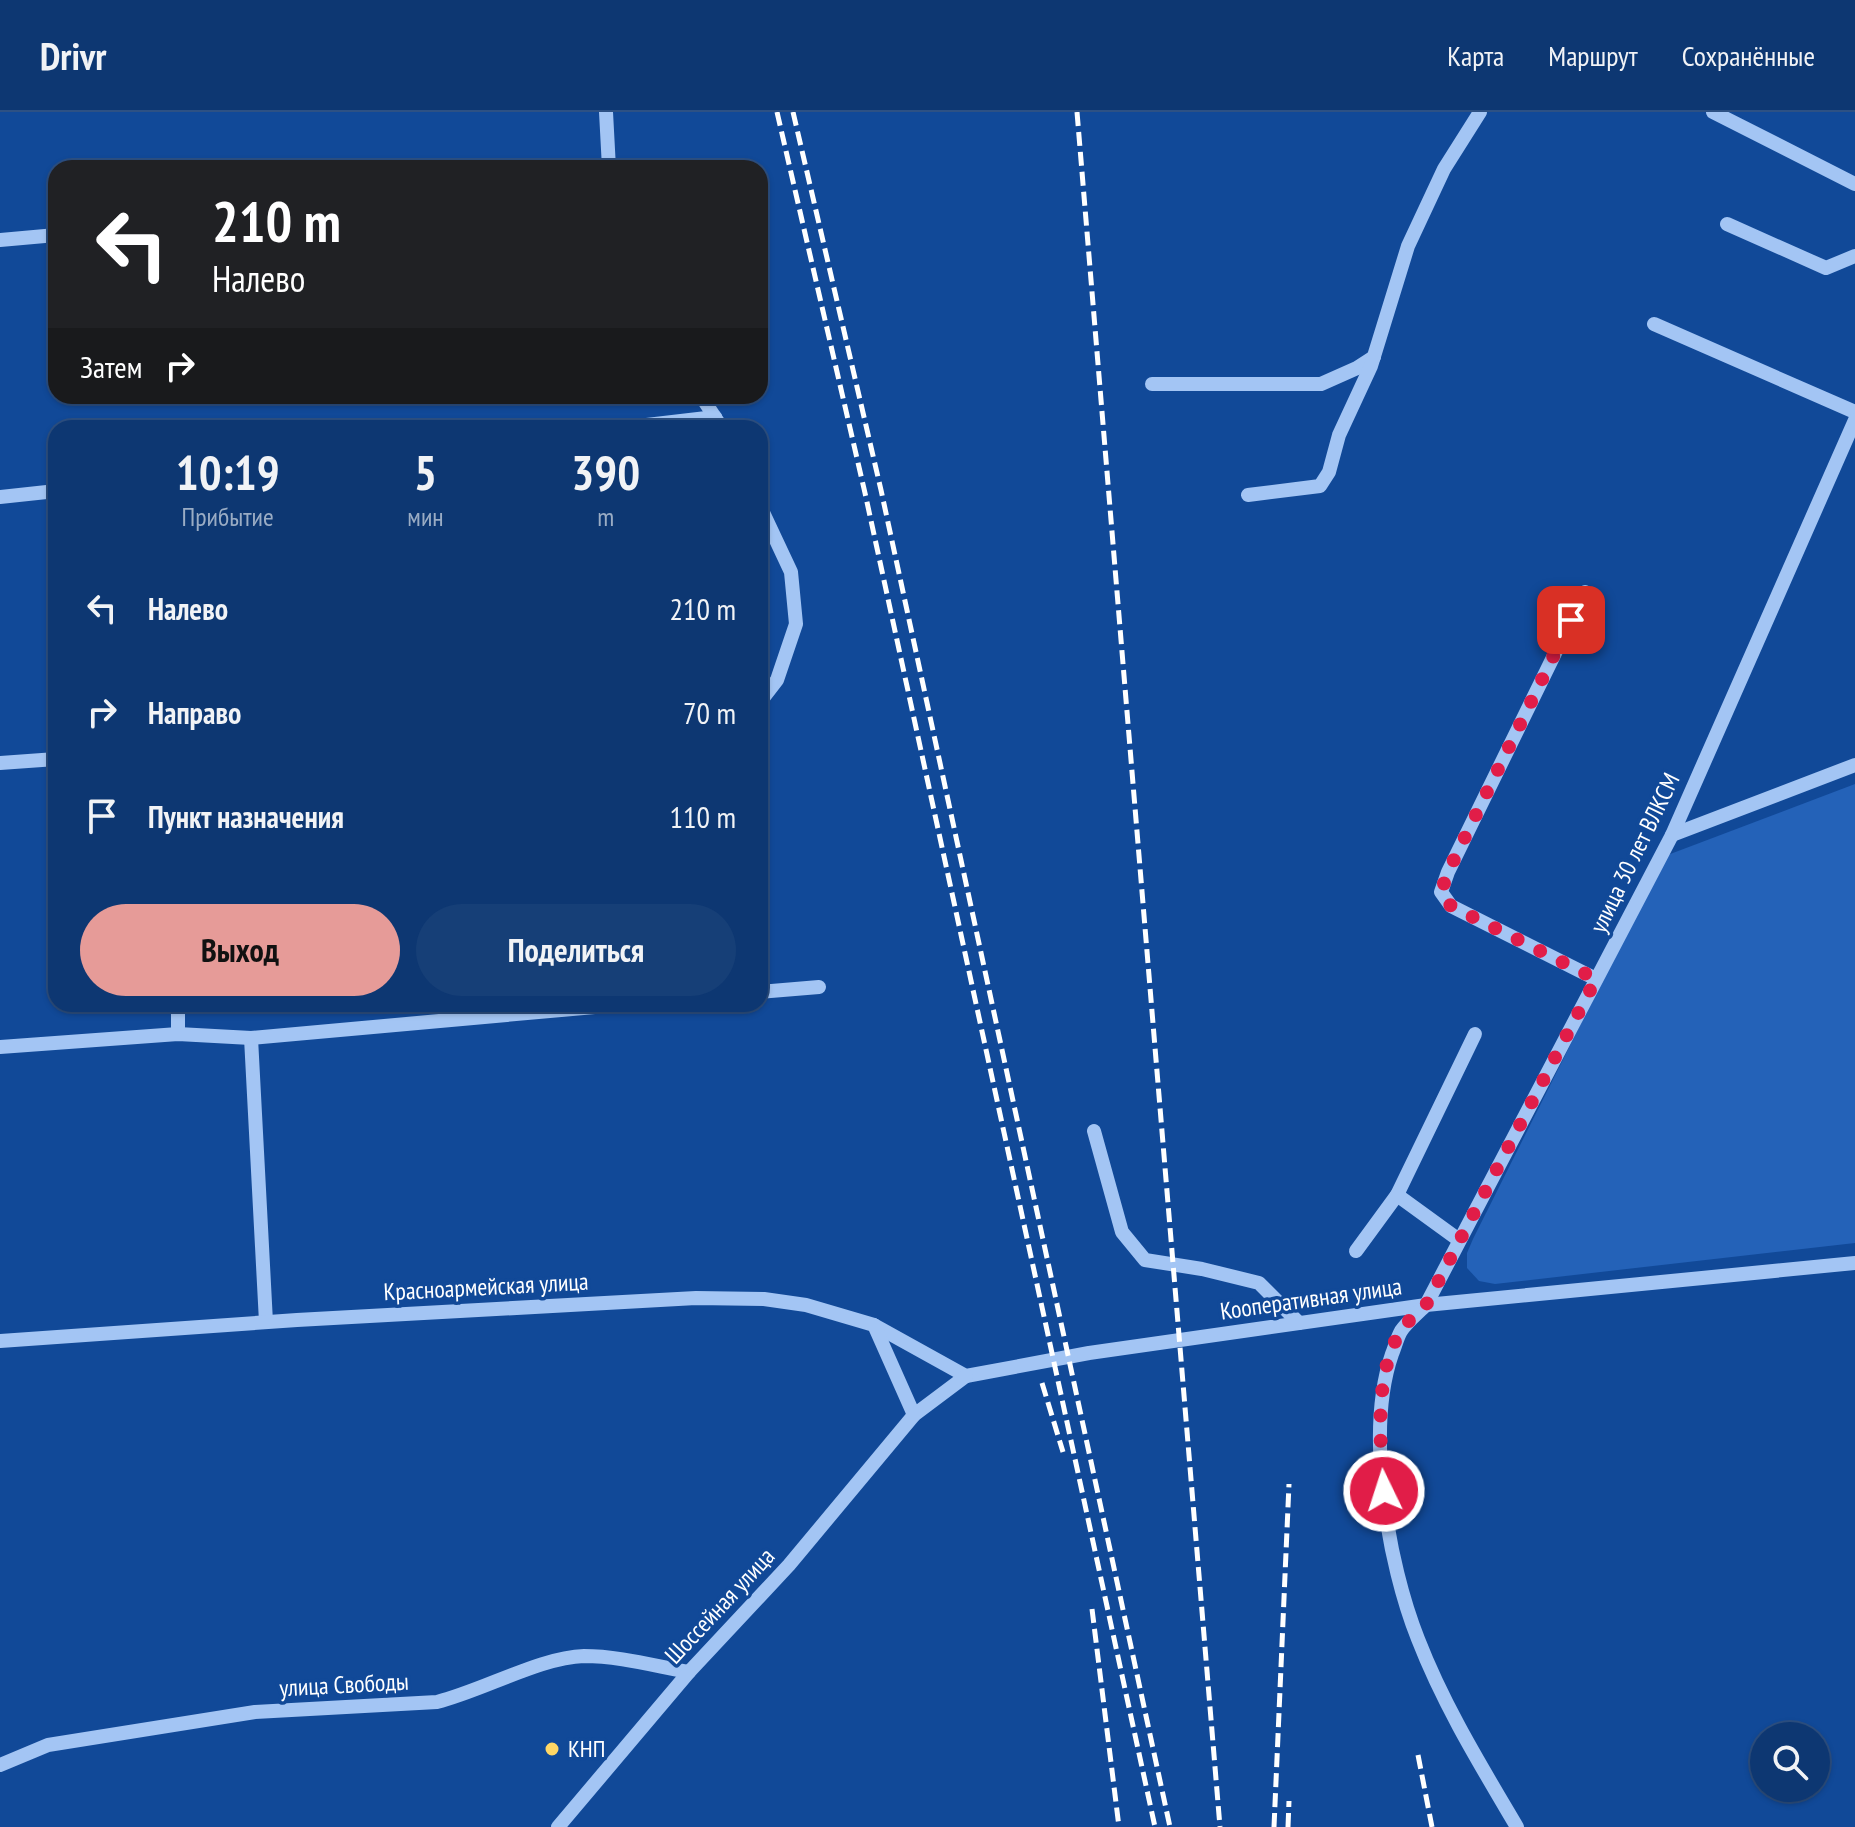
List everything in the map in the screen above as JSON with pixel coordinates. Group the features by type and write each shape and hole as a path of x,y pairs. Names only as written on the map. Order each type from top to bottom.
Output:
{"street":[{"path":"606,112 609,160"},
{"path":"1248,495 1320,486 1329,472 1339,435 1374,357 1408,246 1444,169 1480,112"},
{"path":"1713,112 1855,184"},
{"path":"1727,224 1826,268 1855,256"},
{"path":"0,240 48,236"},
{"path":"1654,324 1855,412"},
{"path":"1152,384 1321,384 1374,357"},
{"name":"улица 30 лет ВЛКСМ","path":"1517,1827 1460,1731 1417,1639 1394,1556 1384,1491 1379,1429 1385,1375 1400,1331 1426,1305 1672,835 1855,420"},
{"path":"0,497 48,492"},
{"path":"768,523 791,572 796,624 777,680 768,692"},
{"path":"1585,592 1441,892 1451,906 1596,979"},
{"path":"0,763 48,760"},
{"path":"1672,835 1855,765"},
{"path":"768,991 819,987"},
{"path":"178,1012 178,1034"},
{"path":"0,1047 178,1034 251,1038 539,1012"},
{"path":"1356,1251 1397,1195 1475,1034"},
{"path":"251,1038 266,1322"},
{"path":"1094,1131 1122,1232 1145,1260 1202,1269 1259,1283 1299,1323"},
{"path":"1397,1195 1459,1240"},
{"name":"Кооперативная улица","path":"914,1415 966,1376 1089,1353 1426,1305 1855,1263"},
{"name":"Красноармейская улица","path":"0,1341 266,1322 696,1298 764,1299 806,1305 874,1325"},
{"path":"874,1325 966,1376"},
{"path":"874,1325 914,1415"},
{"name":"Шоссейная улица","path":"558,1827 689,1672 789,1565 914,1415"},
{"name":"улица Свободы","path":"0,1765 48,1745 255,1712 437,1702 465,1695 555,1660 582,1656 689,1672"}],"shaded area":[{"path":"1855,784 1855,1243 1495,1284 1479,1281 1467,1268 1467,1253 1473,1239 1665,856"}],"railway":[{"path":"777,112 865,493 1155,1827"},
{"path":"793,112 881,490 1170,1827"},
{"path":"1077,112 1220,1827"},
{"path":"1042,1383 1063,1452"},
{"path":"1274,1827 1289,1484"},
{"path":"1092,1609 1119,1827"},
{"path":"1418,1755 1432,1827"},
{"path":"1288,1827 1289,1801"}],"place":[{"name":"КНП","path":"552,1749"}],"route":[{"path":"1384,1491 1379,1429 1385,1375 1400,1331 1426,1305 1596,979 1451,906 1441,892 1571,620"}]}
